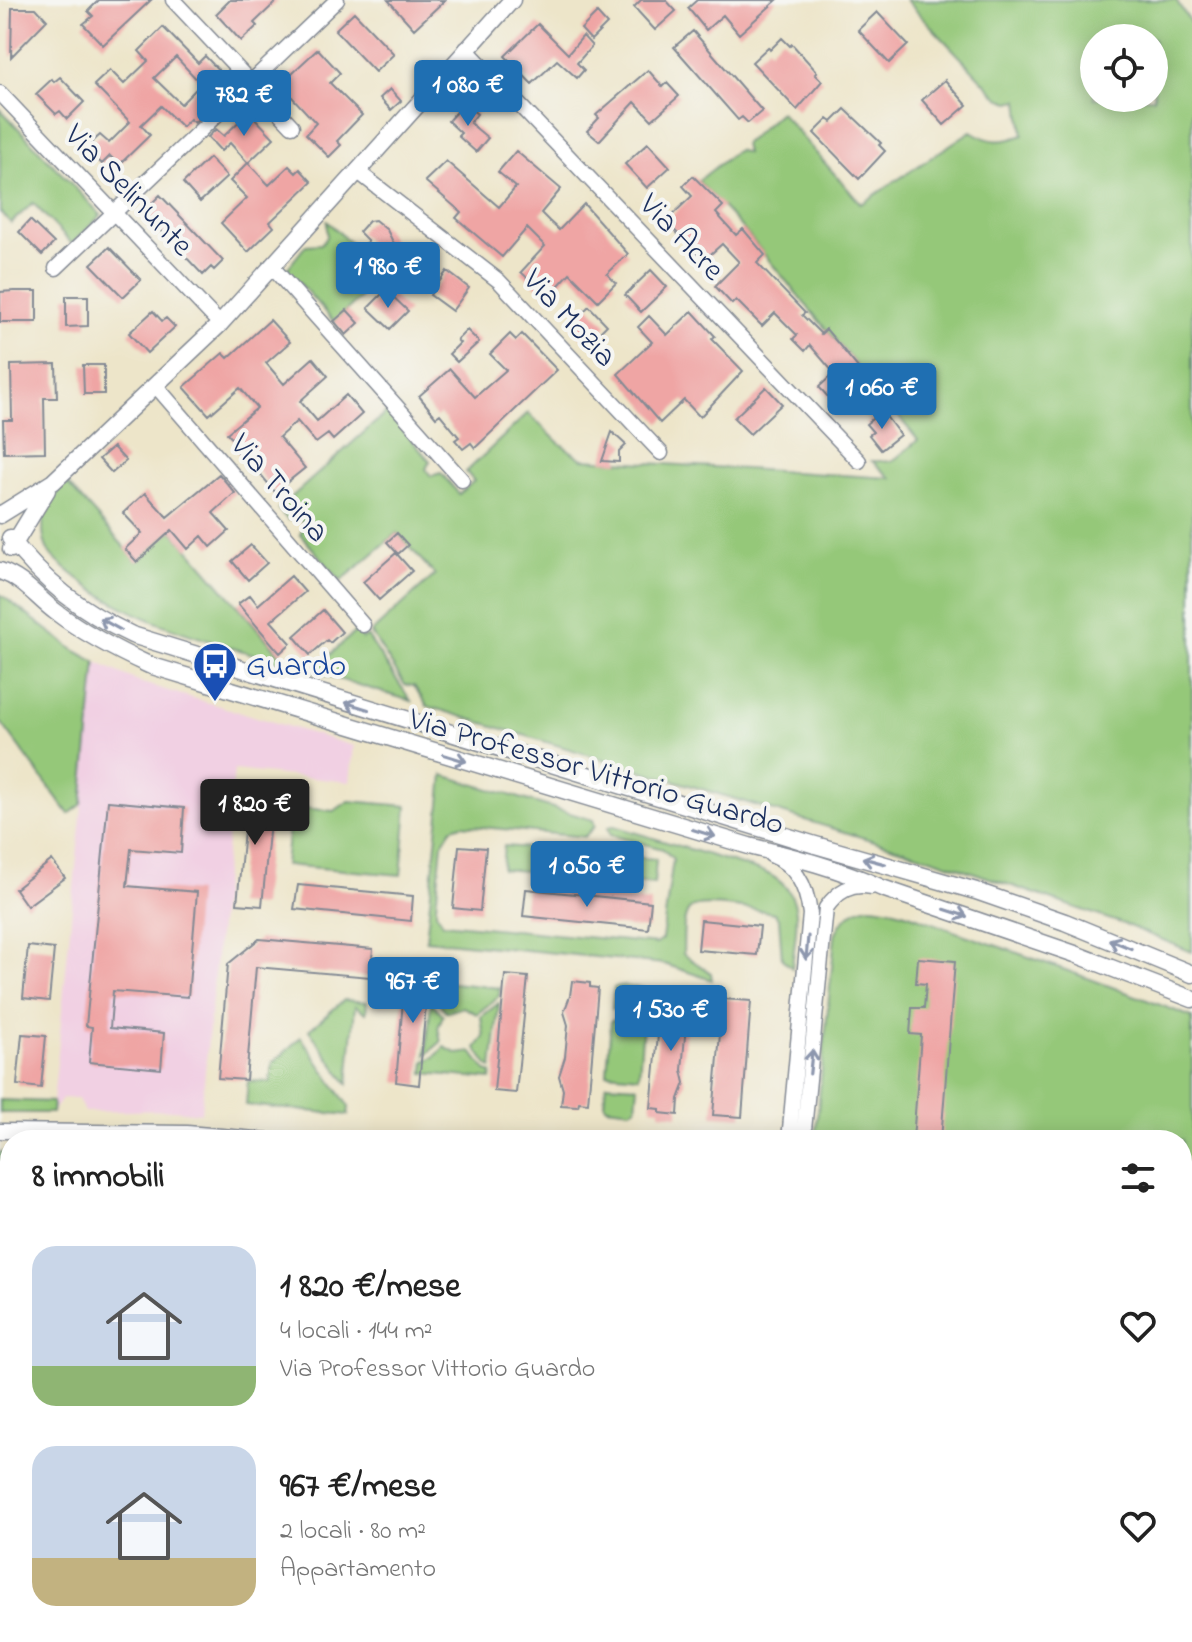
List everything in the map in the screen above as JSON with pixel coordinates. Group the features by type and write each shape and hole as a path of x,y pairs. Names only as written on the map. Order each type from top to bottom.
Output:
{"street":[{"path":"173,0 292,126"},
{"path":"56,268 337,0"},
{"path":"0,564 9,538 53,482 220,324 512,0"},
{"name":"Via Acre","path":"466,49 859,461"},
{"name":"Via Selinunte","path":"0,93 220,324"},
{"name":"Via Mozia","path":"357,171 499,281 661,453"},
{"path":"273,268 462,480"},
{"name":"Via Troina","path":"156,386 363,625"},
{"path":"0,515 53,482"},
{"name":"Via Professor Vittorio Guardo","path":"9,538 31,565 71,599 118,629 144,640 796,840 976,891 1065,922 1192,974"},
{"name":"Via Professor Vittorio Guardo","path":"0,571 23,582 53,610 95,639 149,665 749,846 842,871 882,888 1063,949 1192,999"},
{"path":"749,846 780,859 792,868 802,881 810,914 790,1130"},
{"path":"804,1130 826,908 838,893 848,887 862,885 882,888"}],"shaded area":[{"path":"96,662 142,683 354,746 350,782 234,770 201,1113 173,1110 84,1112 78,1099 63,1098 52,1113"}],"green space":[{"path":"906,0 1176,0 1192,25 1192,952 1129,926 934,859 427,706 414,686 405,685 371,633 435,575 397,533 341,581 300,534 305,525 298,516 288,520 278,509 387,412 430,461 426,469 431,476 441,473 459,494 474,481 466,472 528,413 558,442 582,459 891,478 872,461 893,461 918,440 743,229 698,181 737,150 746,153 744,144 780,112 861,204 971,131 996,140 1023,135 1019,100 1010,102 999,98"},
{"path":"0,109 101,215 72,244 33,203 11,223 0,212"},
{"path":"327,221 384,275 334,322 287,269 306,245 321,244 327,237"},
{"path":"64,480 137,561 172,530 289,665 147,619 95,591 56,561 46,546 43,519 46,498"},
{"path":"0,594 74,650 96,662 82,804 69,814 0,721"},
{"path":"356,631 363,639 367,636 411,701 312,671"},
{"path":"443,775 593,820 595,826 584,837 462,825 452,828 442,844 436,906 443,923 657,944 662,939 673,859 663,849 610,835 608,827 614,826 764,872 778,880 788,890 796,912 792,968 782,959 779,919 774,913 730,906 696,906 685,918 683,954 711,973 712,980 664,964 426,940"},
{"path":"349,801 407,806 401,875 285,865 291,807 334,811"},
{"path":"504,846 584,852 582,876 502,869"},
{"path":"600,855 656,859 654,884 598,879"},
{"path":"869,906 893,909 1192,1017 1192,1130 816,1130 835,936 840,925 858,910"},
{"path":"433,981 500,988 499,996 477,1014 463,1007 447,1012 431,995"},
{"path":"614,988 643,988 646,991 644,1012 612,1009"},
{"path":"344,1000 367,1002 366,1013 355,1006 348,1084 309,1030"},
{"path":"431,1002 443,1015 438,1028 441,1042 426,1055"},
{"path":"499,1003 492,1068 476,1048 484,1037 481,1017"},
{"path":"611,1020 643,1023 639,1076 607,1073"},
{"path":"301,1037 349,1107 348,1115 246,1105 248,1081 270,1082 272,1064"},
{"path":"444,1047 458,1054 472,1052 486,1071 492,1073 491,1079 424,1073 425,1061 435,1057"},
{"path":"606,1084 638,1086 636,1107 631,1110 607,1107 604,1103"},
{"path":"0,1100 53,1102 52,1113 0,1113"}],"building":[{"path":"99,0 151,0 103,45 83,24 93,16 88,11"},
{"path":"230,0 278,0 254,23 257,26 241,41 216,14"},
{"path":"388,0 445,0 414,29"},
{"path":"641,0 666,0 676,11 655,30 634,7"},
{"path":"697,0 777,0 739,34 723,15 706,30 688,8"},
{"path":"12,8 36,8 47,20 11,57"},
{"path":"354,12 394,54 375,72 335,30"},
{"path":"877,12 908,45 889,63 858,30"},
{"path":"597,13 607,24 591,40 581,29"},
{"path":"538,24 568,54 583,36 592,46 577,63 584,70 577,78 557,60 532,84 505,56"},
{"path":"163,27 198,63 205,56 229,81 199,111 203,114 194,123 190,119 182,127 161,106 141,125 150,135 119,165 110,156 102,164 88,150 92,146 90,144 100,135 109,143 130,122 94,85 110,70 124,84 148,61 139,51","holes":["176,57 201,84 181,104 154,78"]},
{"path":"693,31 762,111 748,123 742,117 738,120 674,47"},
{"path":"782,38 790,46 792,44 822,81 797,110 752,62"},
{"path":"318,49 340,73 330,83 362,115 337,141 341,145 329,157 306,134 316,123 280,84"},
{"path":"648,70 663,87 667,83 679,96 652,120 635,102 599,141 587,131 599,118 596,115"},
{"path":"60,77 84,102 67,119 60,111 56,114 36,94 52,79 54,82"},
{"path":"945,80 967,105 944,125 922,100"},
{"path":"390,89 401,101 391,110 380,98"},
{"path":"464,103 477,114 470,123 488,138 476,152 458,136 461,133 448,121"},
{"path":"845,109 881,143 879,145 885,151 859,179 814,133 828,119 832,122"},
{"path":"249,112 274,138 248,163 230,143 221,151 208,137 216,129 224,136"},
{"path":"648,143 670,167 647,188 625,164"},
{"path":"516,151 561,189 541,213 549,221 559,230 584,204 628,254 607,274 616,283 598,301 570,273 548,297 521,272 545,246 527,228 502,257 456,218 461,212 425,181 446,161 499,207 516,187 498,172"},
{"path":"209,158 227,177 200,202 183,183"},
{"path":"248,163 269,185 289,166 296,173 300,169 312,182 270,222 274,227 248,252 221,223 247,198 230,181"},
{"path":"693,176 723,206 716,213 736,235 743,229 765,255 757,263 821,334 826,329 883,398 873,407 860,391 840,410 819,387 834,373 810,345 805,351 793,339 797,335 775,313 762,326 736,300 732,304 715,286 739,262 722,244 703,261 666,221 692,196 683,186"},
{"path":"160,195 223,261 214,270 211,267 203,275 143,212"},
{"path":"30,220 54,243 42,255 19,232"},
{"path":"375,220 402,250 389,264 366,243 368,241 359,232 369,221"},
{"path":"109,247 141,280 123,297 91,264"},
{"path":"651,270 667,287 641,312 625,295"},
{"path":"447,271 469,288 452,311 430,295"},
{"path":"386,290 408,311 390,329 368,308"},
{"path":"37,291 37,322 0,322 0,292"},
{"path":"66,296 88,296 88,326 66,327"},
{"path":"589,306 607,325 588,344 570,325"},
{"path":"347,310 359,323 346,335 334,321"},
{"path":"153,311 162,321 166,318 175,327 147,353 129,333"},
{"path":"692,311 715,336 712,339 743,371 700,417 684,400 660,423 618,374 652,342 638,327 649,316 667,335"},
{"path":"270,320 290,342 266,363 284,384 313,358 328,376 300,401 317,421 346,395 362,414 333,440 328,434 316,443 297,421 279,437 305,468 275,492 244,454 241,456 233,446 236,443 227,433 257,408 240,388 209,415 184,387 223,353 228,358"},
{"path":"467,330 479,342 457,362 449,354"},
{"path":"510,334 516,340 522,334 557,370 475,448 471,443 463,449 455,440 459,437 440,414 436,417 419,396 450,369 475,397 506,370 490,354"},
{"path":"56,364 57,398 44,398 45,452 4,453 3,420 12,420 11,365"},
{"path":"83,365 104,365 104,394 84,394"},
{"path":"766,387 782,404 750,434 734,418"},
{"path":"882,411 900,435 881,450 869,435 873,432 866,424"},
{"path":"612,432 626,445 619,452 619,462 602,461"},
{"path":"113,447 126,461 112,473 99,459"},
{"path":"219,474 235,493 213,513 229,531 211,547 202,536 188,549 172,530 137,562 125,549 142,533 123,513 145,493 167,517"},
{"path":"397,533 408,545 398,554 387,542"},
{"path":"251,545 267,563 248,580 232,561"},
{"path":"396,553 412,571 379,600 363,582"},
{"path":"291,576 305,592 271,621 291,643 280,653 238,604 250,595 258,605"},
{"path":"323,610 342,632 310,655 294,636"},
{"path":"248,788 273,790 262,906 237,904"},
{"path":"108,801 184,808 181,853 131,849 127,886 197,892 188,997 113,991 110,1028 164,1033 161,1069 89,1062 92,1027 86,1026"},
{"path":"459,846 486,848 480,911 453,908"},
{"path":"52,860 65,878 27,906 15,889"},
{"path":"298,885 413,896 411,921 294,909"},
{"path":"526,889 651,902 648,929 523,916"},
{"path":"701,920 760,926 757,955 698,950"},
{"path":"259,939 373,949 370,977 256,967 246,1080 218,1078 228,964"},
{"path":"28,946 54,949 49,1001 23,998"},
{"path":"918,958 955,961 942,1130 914,1130 921,1035 910,1034 912,1008 924,1008 926,984 916,983"},
{"path":"406,966 429,968 419,1085 396,1082"},
{"path":"505,975 528,977 516,1093 494,1091"},
{"path":"572,981 590,983 590,987 598,988 588,1103 579,1102 578,1106 561,1105 563,1090 559,1076 565,1057 568,1025 564,1012"},
{"path":"670,990 688,992 690,1020 685,1036 682,1070 685,1083 679,1099 678,1115 660,1113 660,1109 651,1108 662,993 670,994"},
{"path":"723,999 751,1001 742,1117 713,1115"},
{"path":"22,1034 46,1036 41,1088 17,1085"}],"place":[{"name":"Guardo","path":"215,703"}]}
